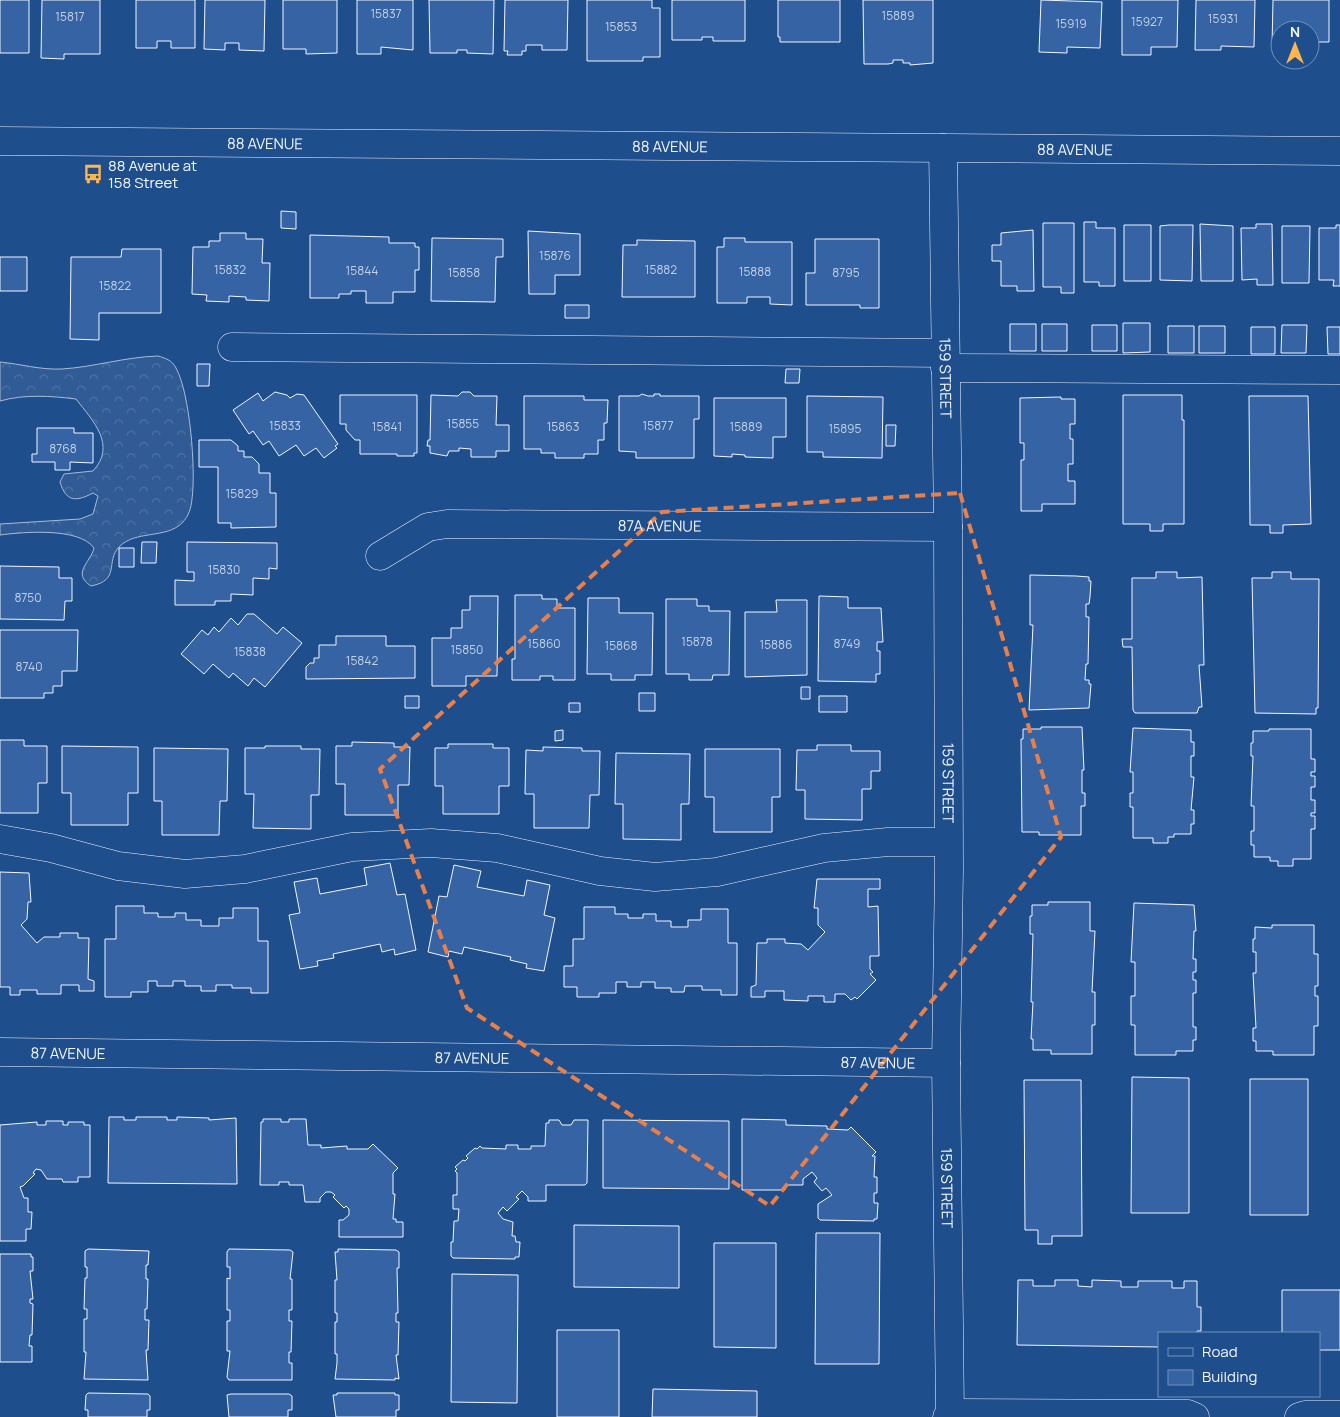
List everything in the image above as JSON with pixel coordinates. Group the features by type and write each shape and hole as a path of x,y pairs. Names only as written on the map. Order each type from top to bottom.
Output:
{"street":[{"name":"88 AVENUE","path":"0,141 1340,151"},
{"name":"159 STREET","path":"943,148 948,527 946,1062 949,1415"},
{"path":"232,347 945,360 1340,370"},
{"name":"87A AVENUE","path":"380,556 428,527 447,524 948,527"},
{"path":"0,839 51,848 125,867 185,874 245,869 352,847 431,843 496,848 600,871 655,877 717,872 824,848 888,842 948,842"},
{"name":"87 AVENUE","path":"0,1052 946,1062"},
{"path":"949,1415 1188,1414 1195,1417"},
{"path":"1299,1417 1305,1415 1340,1415"}],"highlighted area":[{"path":"960,493 1061,837 770,1206 467,1008 380,769 662,512"}],"green space":[{"path":"158,356 174,365 185,395 191,432 193,470 190,509 182,523 175,528 133,538 119,547 115,553 109,575 100,583 91,586 85,581 82,572 94,548 87,541 64,534 36,532 0,535 0,524 80,519 93,514 98,496 93,493 77,499 69,497 62,489 60,482 64,474 93,471 100,461 103,452 100,433 76,399 28,396 0,401 0,362 38,368 62,369"}],"building":[{"path":"0,0 29,0 29,53 0,53"},
{"path":"42,0 100,0 100,54 64,54 64,59 41,58"},
{"path":"136,0 195,0 195,48 171,48 171,41 157,41 157,48 136,48"},
{"path":"205,0 265,0 264,51 239,50 239,43 225,43 225,50 204,49"},
{"path":"283,0 337,0 337,53 306,54 306,49 283,49"},
{"path":"357,0 413,0 413,50 381,47 381,54 357,54"},
{"path":"429,0 494,0 493,54 467,53 467,50 457,50 457,53 430,53"},
{"path":"505,0 568,0 567,50 542,50 542,45 526,45 526,51 522,51 522,55 507,55 508,51 504,51"},
{"path":"587,0 652,0 652,8 660,8 660,57 643,57 643,61 587,61"},
{"path":"672,0 745,0 745,41 713,41 713,37 702,37 702,40 672,40"},
{"path":"778,0 840,0 840,42 780,42 780,37 778,37"},
{"path":"863,0 933,0 933,63 910,65 910,63 903,63 903,60 893,60 893,63 888,64 864,64"},
{"path":"1041,0 1102,2 1100,48 1067,47 1067,53 1039,52"},
{"path":"1122,0 1178,0 1177,47 1151,47 1151,55 1122,55"},
{"path":"1196,0 1255,0 1254,47 1221,46 1221,50 1195,50"},
{"path":"1273,0 1329,0 1329,42 1320,42 1320,20 1273,20"},
{"path":"281,211 296,212 296,229 281,228"},
{"path":"1084,222 1096,222 1096,228 1115,228 1115,286 1099,286 1099,282 1084,282"},
{"path":"1043,223 1074,223 1074,293 1061,293 1061,287 1043,287"},
{"path":"1200,224 1233,226 1233,281 1201,281"},
{"path":"1256,224 1272,224 1273,285 1257,285 1257,279 1242,280 1241,228 1256,228"},
{"path":"1124,225 1151,225 1151,281 1124,281"},
{"path":"1193,225 1192,281 1160,280 1160,226"},
{"path":"1336,225 1340,225 1340,286 1333,286 1334,280 1319,280 1319,228 1336,228"},
{"path":"1282,226 1310,226 1309,283 1282,283"},
{"path":"1033,230 1034,291 1017,291 1017,286 1001,286 1001,261 992,261 992,245 1001,245 1001,233"},
{"path":"528,231 580,234 580,275 555,275 555,294 529,294"},
{"path":"220,233 246,233 246,239 263,239 262,263 270,263 269,301 246,300 246,297 229,296 229,302 206,301 207,295 192,294 193,247 209,247 209,241 220,241"},
{"path":"310,235 389,237 389,243 415,243 415,247 419,247 419,270 415,270 415,292 393,292 393,303 366,303 366,291 351,291 351,294 339,294 339,298 310,298"},
{"path":"432,238 503,239 503,257 496,257 495,302 431,301"},
{"path":"724,238 745,238 745,242 792,242 792,305 770,304 770,297 747,297 747,303 717,303 717,247 724,247"},
{"path":"815,239 879,239 879,308 860,308 860,305 806,305 806,273 815,273"},
{"path":"637,240 695,241 695,297 622,297 623,245 637,245"},
{"path":"122,249 161,249 161,313 99,313 99,340 70,339 71,257 121,257"},
{"path":"0,257 27,257 27,291 0,291"},
{"path":"565,305 589,305 589,318 565,318"},
{"path":"1123,323 1150,323 1150,352 1123,353"},
{"path":"1010,324 1036,324 1036,351 1010,351"},
{"path":"1042,324 1067,324 1067,351 1042,351"},
{"path":"1092,325 1117,325 1117,351 1092,351"},
{"path":"1282,325 1307,325 1306,353 1281,353"},
{"path":"1168,326 1194,326 1194,353 1168,353"},
{"path":"1199,326 1225,326 1225,353 1199,353"},
{"path":"1251,327 1275,327 1275,354 1251,354"},
{"path":"1327,327 1340,327 1340,354 1328,354"},
{"path":"197,364 210,364 209,386 197,386"},
{"path":"786,369 800,369 799,383 785,383"},
{"path":"275,392 287,395 290,398 297,394 304,395 338,444 335,446 337,448 324,458 316,448 304,456 296,445 279,456 269,441 263,445 253,431 249,434 233,410 258,393 263,401"},
{"path":"462,392 470,392 474,396 497,396 496,425 509,425 509,451 496,451 496,457 471,457 471,449 459,448 459,451 449,451 447,456 430,453 430,446 427,446 428,440 430,440 431,395 458,396"},
{"path":"642,394 648,396 660,394 660,396 699,396 699,419 694,419 694,458 636,458 636,452 619,451 619,396 639,396"},
{"path":"340,395 417,395 417,453 414,453 414,456 360,454 360,440 355,440 346,430 346,424 340,424"},
{"path":"1123,395 1182,395 1182,420 1184,420 1184,524 1163,524 1163,531 1150,531 1150,524 1123,524"},
{"path":"524,396 584,396 584,400 608,400 607,423 604,423 604,440 598,440 598,454 584,454 584,458 555,458 555,453 541,453 541,449 524,449"},
{"path":"807,396 883,397 882,458 823,457 823,452 807,452"},
{"path":"1249,396 1308,396 1311,524 1283,525 1283,533 1270,533 1270,525 1250,525"},
{"path":"1061,397 1061,399 1075,399 1075,424 1070,424 1070,439 1073,439 1073,464 1068,464 1068,481 1075,481 1075,504 1042,504 1042,511 1021,511 1021,460 1024,460 1024,443 1020,443 1020,398"},
{"path":"714,398 786,398 786,437 773,437 773,458 745,457 745,455 732,454 732,457 714,456"},
{"path":"886,425 896,425 895,446 886,446"},
{"path":"37,428 74,428 74,433 93,433 93,463 70,462 70,470 55,470 55,462 32,462 32,454 37,454"},
{"path":"199,440 231,440 238,446 238,451 244,451 244,457 252,457 259,464 259,473 270,473 270,493 276,493 276,527 231,528 231,523 218,523 218,467 199,467"},
{"path":"142,542 157,542 156,563 141,563"},
{"path":"187,542 277,543 277,569 269,568 269,579 253,578 253,595 231,594 231,601 215,601 215,605 175,605 175,580 194,581 194,572 187,572"},
{"path":"119,548 134,548 134,567 119,567"},
{"path":"0,566 59,567 59,578 72,578 72,601 65,601 64,620 0,619"},
{"path":"1156,572 1177,572 1177,578 1202,577 1204,665 1199,665 1202,707 1199,707 1197,713 1135,713 1133,710 1132,647 1123,647 1122,639 1132,639 1132,578 1156,578"},
{"path":"1272,572 1291,572 1291,579 1319,579 1318,708 1316,708 1316,714 1255,713 1252,578 1272,578"},
{"path":"1030,575 1089,577 1089,581 1091,581 1089,604 1086,604 1086,617 1089,617 1088,664 1086,664 1085,680 1089,680 1089,684 1091,684 1089,708 1029,710 1033,625 1030,625"},
{"path":"515,595 542,595 542,599 557,599 557,608 575,608 575,680 553,680 553,676 540,676 540,680 512,680 512,659 515,659"},
{"path":"470,596 498,596 497,676 466,676 466,686 432,686 432,638 451,638 451,628 462,628 462,610 470,610"},
{"path":"819,596 848,597 848,608 881,608 883,642 877,642 877,651 880,651 880,674 876,674 876,682 818,681"},
{"path":"588,598 619,598 619,613 653,613 652,675 635,675 635,680 611,680 611,674 587,674"},
{"path":"666,599 697,599 697,606 709,606 709,611 730,611 729,675 713,675 712,680 689,680 689,674 666,674"},
{"path":"776,600 807,600 807,675 745,677 745,612 777,612"},
{"path":"247,614 254,614 277,634 283,627 302,643 265,687 254,678 248,686 233,673 229,678 213,664 204,674 181,654 202,630 208,635 214,627 219,632 231,618 238,625"},
{"path":"0,630 78,630 77,671 62,671 62,686 53,686 53,693 44,693 44,698 0,698"},
{"path":"336,636 386,636 386,646 415,646 415,678 306,679 306,667 310,663 314,663 314,658 319,658 319,645 336,645"},
{"path":"801,687 810,687 810,699 801,699"},
{"path":"639,693 655,693 655,711 639,711"},
{"path":"405,696 419,696 419,708 405,708"},
{"path":"819,696 847,696 847,712 819,712"},
{"path":"569,703 580,703 580,712 569,712"},
{"path":"1041,727 1082,727 1084,770 1082,770 1082,793 1085,793 1085,806 1081,806 1081,835 1039,835 1039,832 1022,832 1021,739 1023,739 1023,729 1041,729"},
{"path":"1133,728 1191,730 1191,742 1194,742 1194,756 1191,756 1191,777 1194,777 1191,810 1194,810 1194,824 1191,824 1191,834 1174,834 1174,837 1168,837 1168,843 1153,843 1153,838 1133,838 1133,807 1130,807 1130,793 1133,793 1133,772 1130,772"},
{"path":"1269,729 1311,729 1311,759 1315,759 1315,772 1311,772 1311,776 1315,776 1315,787 1311,787 1311,800 1315,800 1315,813 1311,813 1311,816 1315,816 1315,829 1311,829 1311,859 1293,859 1293,866 1278,866 1278,861 1270,861 1270,857 1254,857 1254,845 1251,845 1251,831 1254,831 1254,806 1251,806 1253,756 1251,756 1251,743 1253,743 1253,731 1269,731"},
{"path":"563,730 563,740 555,741 555,731"},
{"path":"0,740 24,740 24,746 47,746 47,783 38,783 38,813 0,813"},
{"path":"352,742 394,743 394,747 410,747 409,785 398,785 398,815 345,815 345,784 336,784 336,746 352,746"},
{"path":"448,744 493,744 493,748 509,748 509,786 499,786 499,814 443,814 443,786 435,786 435,748 448,748"},
{"path":"817,745 851,745 851,751 880,751 880,771 871,771 871,789 862,789 862,820 805,819 805,790 796,790 797,750 817,750"},
{"path":"62,746 138,747 138,793 128,793 128,825 71,825 71,793 62,793"},
{"path":"265,746 301,746 301,749 320,749 319,795 311,795 311,829 253,828 254,794 245,794 245,748 265,748"},
{"path":"543,747 582,748 582,751 600,751 599,795 590,795 589,828 534,828 534,794 525,794 526,750 543,751"},
{"path":"154,748 228,749 227,801 220,801 219,835 162,835 162,801 154,801"},
{"path":"705,749 780,749 780,797 772,797 772,832 714,832 714,797 705,797"},
{"path":"616,753 690,754 689,804 681,804 681,840 623,839 623,804 615,804"},
{"path":"390,863 397,895 405,894 416,950 395,955 394,949 382,952 380,944 333,954 334,958 317,961 318,966 300,969 289,915 300,913 294,882 317,878 320,894 367,885 364,868"},
{"path":"454,865 481,871 477,887 524,896 527,880 550,885 544,915 555,918 544,971 526,968 527,964 510,960 511,957 464,947 462,954 449,951 448,957 428,952 439,896 447,897"},
{"path":"0,872 29,873 31,902 28,902 27,919 21,925 37,943 44,937 60,937 60,933 78,933 78,938 89,938 88,979 94,981 94,991 79,991 79,985 61,985 61,994 37,994 37,990 20,990 20,995 10,995 10,987 0,987"},
{"path":"817,879 880,879 880,889 868,889 868,907 878,906 879,956 870,956 870,969 873,972 870,974 876,980 857,999 855,997 851,1000 845,994 835,994 835,1002 824,1002 824,996 808,996 808,1001 784,1000 784,991 765,991 765,997 751,997 751,987 756,985 757,943 767,943 767,939 785,939 785,943 801,944 808,950 825,932 818,925 818,908 814,908"},
{"path":"1048,902 1090,902 1090,931 1095,931 1092,992 1095,992 1095,1025 1092,1025 1092,1054 1051,1054 1051,1050 1033,1050 1033,1039 1031,1039 1033,1002 1031,1002 1033,934 1030,934 1030,916 1032,916 1032,905 1048,905"},
{"path":"1134,903 1194,905 1196,931 1194,931 1193,959 1196,959 1196,972 1193,972 1193,980 1196,980 1196,993 1193,993 1193,1027 1196,1027 1196,1040 1193,1040 1193,1051 1176,1051 1176,1055 1135,1055 1135,1025 1131,1025 1131,996 1135,996 1135,962 1131,962"},
{"path":"116,906 144,906 144,913 158,913 158,917 175,917 175,913 186,913 186,920 201,920 201,926 219,926 219,918 233,918 233,908 258,908 258,941 268,941 268,993 251,993 251,988 232,988 232,985 216,985 216,991 201,991 201,986 185,986 185,981 173,981 173,986 157,986 157,981 148,981 148,992 131,992 131,997 105,997 105,939 116,939"},
{"path":"584,907 615,907 615,914 628,914 628,918 643,918 643,914 656,914 656,921 671,921 671,927 688,927 688,920 701,920 701,909 728,909 728,943 737,943 737,995 721,995 721,990 702,990 702,986 685,986 684,992 671,992 671,988 655,988 655,982 641,982 641,987 627,987 627,982 616,982 616,993 599,993 599,997 577,997 577,987 564,987 564,966 573,966 573,939 584,939"},
{"path":"1272,925 1314,925 1314,954 1318,954 1318,986 1315,986 1315,996 1318,996 1318,1026 1314,1026 1314,1055 1273,1055 1273,1051 1256,1051 1256,1041 1253,1041 1253,1028 1256,1028 1253,973 1256,973 1256,952 1253,952 1253,939 1255,939 1255,927 1272,928"},
{"path":"1132,1077 1189,1078 1189,1213 1131,1213"},
{"path":"1250,1079 1308,1079 1308,1215 1250,1215"},
{"path":"1024,1080 1081,1080 1082,1236 1052,1236 1052,1244 1038,1244 1038,1230 1025,1230"},
{"path":"109,1117 124,1117 124,1120 136,1120 136,1117 167,1117 167,1120 177,1120 177,1117 209,1118 209,1120 236,1118 237,1184 108,1183"},
{"path":"263,1119 281,1119 281,1122 289,1122 289,1119 306,1119 308,1145 321,1145 321,1148 347,1146 347,1149 368,1149 373,1144 398,1168 393,1173 393,1194 395,1194 393,1219 396,1219 396,1222 403,1222 403,1237 339,1237 339,1220 343,1220 349,1215 349,1209 346,1206 344,1208 333,1197 335,1195 331,1192 326,1192 320,1198 320,1202 305,1202 303,1185 289,1185 289,1182 279,1182 279,1185 260,1185 261,1122 263,1122"},
{"path":"742,1119 786,1120 786,1125 827,1126 827,1129 848,1130 851,1127 876,1152 872,1156 875,1156 874,1177 877,1177 877,1193 874,1193 874,1203 878,1203 877,1219 874,1219 874,1221 820,1220 818,1218 818,1204 832,1195 826,1188 822,1191 814,1182 817,1178 812,1172 803,1179 803,1185 785,1185 785,1190 742,1190"},
{"path":"549,1120 559,1120 562,1125 571,1125 574,1120 588,1120 587,1183 585,1185 546,1185 546,1201 528,1201 528,1197 522,1191 516,1197 519,1199 507,1211 503,1207 498,1213 503,1219 513,1222 512,1236 515,1236 516,1242 520,1242 519,1257 515,1257 515,1259 453,1258 451,1256 451,1242 453,1242 454,1221 458,1221 459,1209 453,1209 453,1195 457,1195 457,1173 455,1171 457,1169 455,1167 463,1160 465,1161 468,1158 466,1156 480,1146 482,1148 506,1149 506,1145 518,1145 518,1149 531,1149 531,1146 545,1146 546,1123 549,1123"},
{"path":"603,1120 729,1121 729,1189 603,1188"},
{"path":"46,1121 63,1121 63,1125 68,1125 68,1122 84,1122 84,1125 90,1125 90,1177 78,1177 78,1182 63,1182 62,1179 47,1179 41,1170 36,1169 33,1173 35,1174 20,1187 24,1198 28,1198 28,1212 32,1212 31,1229 26,1229 26,1241 0,1241 0,1125 37,1122 37,1125 46,1125"},
{"path":"574,1225 679,1226 679,1288 574,1287"},
{"path":"816,1233 880,1233 879,1364 815,1364"},
{"path":"714,1243 776,1243 776,1348 714,1347"},
{"path":"88,1249 149,1251 148,1265 146,1265 146,1279 148,1279 147,1309 145,1309 145,1320 149,1320 148,1350 146,1350 148,1380 84,1379 86,1352 84,1352 84,1319 87,1319 87,1309 84,1309 85,1278 87,1278 85,1251"},
{"path":"229,1249 290,1250 293,1252 290,1279 292,1279 292,1310 289,1310 289,1321 292,1321 289,1363 292,1363 292,1380 229,1380 227,1377 230,1351 227,1351 227,1321 230,1321 230,1310 227,1310 227,1278 230,1279 230,1267 227,1267 227,1252"},
{"path":"338,1249 396,1250 399,1252 399,1268 397,1268 398,1313 396,1313 396,1322 399,1322 398,1355 396,1355 399,1379 335,1379 337,1354 335,1354 335,1322 337,1322 337,1313 335,1313 335,1280 337,1280 335,1252 338,1252"},
{"path":"0,1254 31,1254 31,1257 33,1257 33,1271 30,1271 33,1299 30,1299 30,1303 33,1304 32,1335 30,1335 29,1346 32,1346 32,1362 0,1362"},
{"path":"452,1274 518,1275 517,1403 451,1402"},
{"path":"1018,1280 1033,1280 1033,1286 1055,1286 1055,1280 1078,1280 1078,1286 1092,1287 1092,1280 1121,1281 1121,1287 1138,1287 1138,1281 1172,1281 1172,1288 1184,1288 1184,1281 1197,1281 1197,1307 1201,1307 1201,1331 1158,1332 1158,1347 1017,1345"},
{"path":"1282,1290 1340,1290 1340,1350 1320,1350 1320,1332 1282,1332"},
{"path":"557,1330 619,1330 619,1417 557,1417"},
{"path":"653,1389 757,1391 757,1417 652,1417"},
{"path":"88,1393 148,1394 150,1396 150,1410 147,1410 147,1417 88,1417 88,1410 85,1410 86,1395"},
{"path":"337,1393 395,1393 395,1395 399,1395 399,1410 396,1410 396,1417 336,1417 333,1395 337,1395"},
{"path":"289,1394 292,1396 292,1410 288,1410 288,1417 229,1417 227,1395"}],"place":[{"name":"88 Avenue at 158 Street","path":"93,174"}]}
